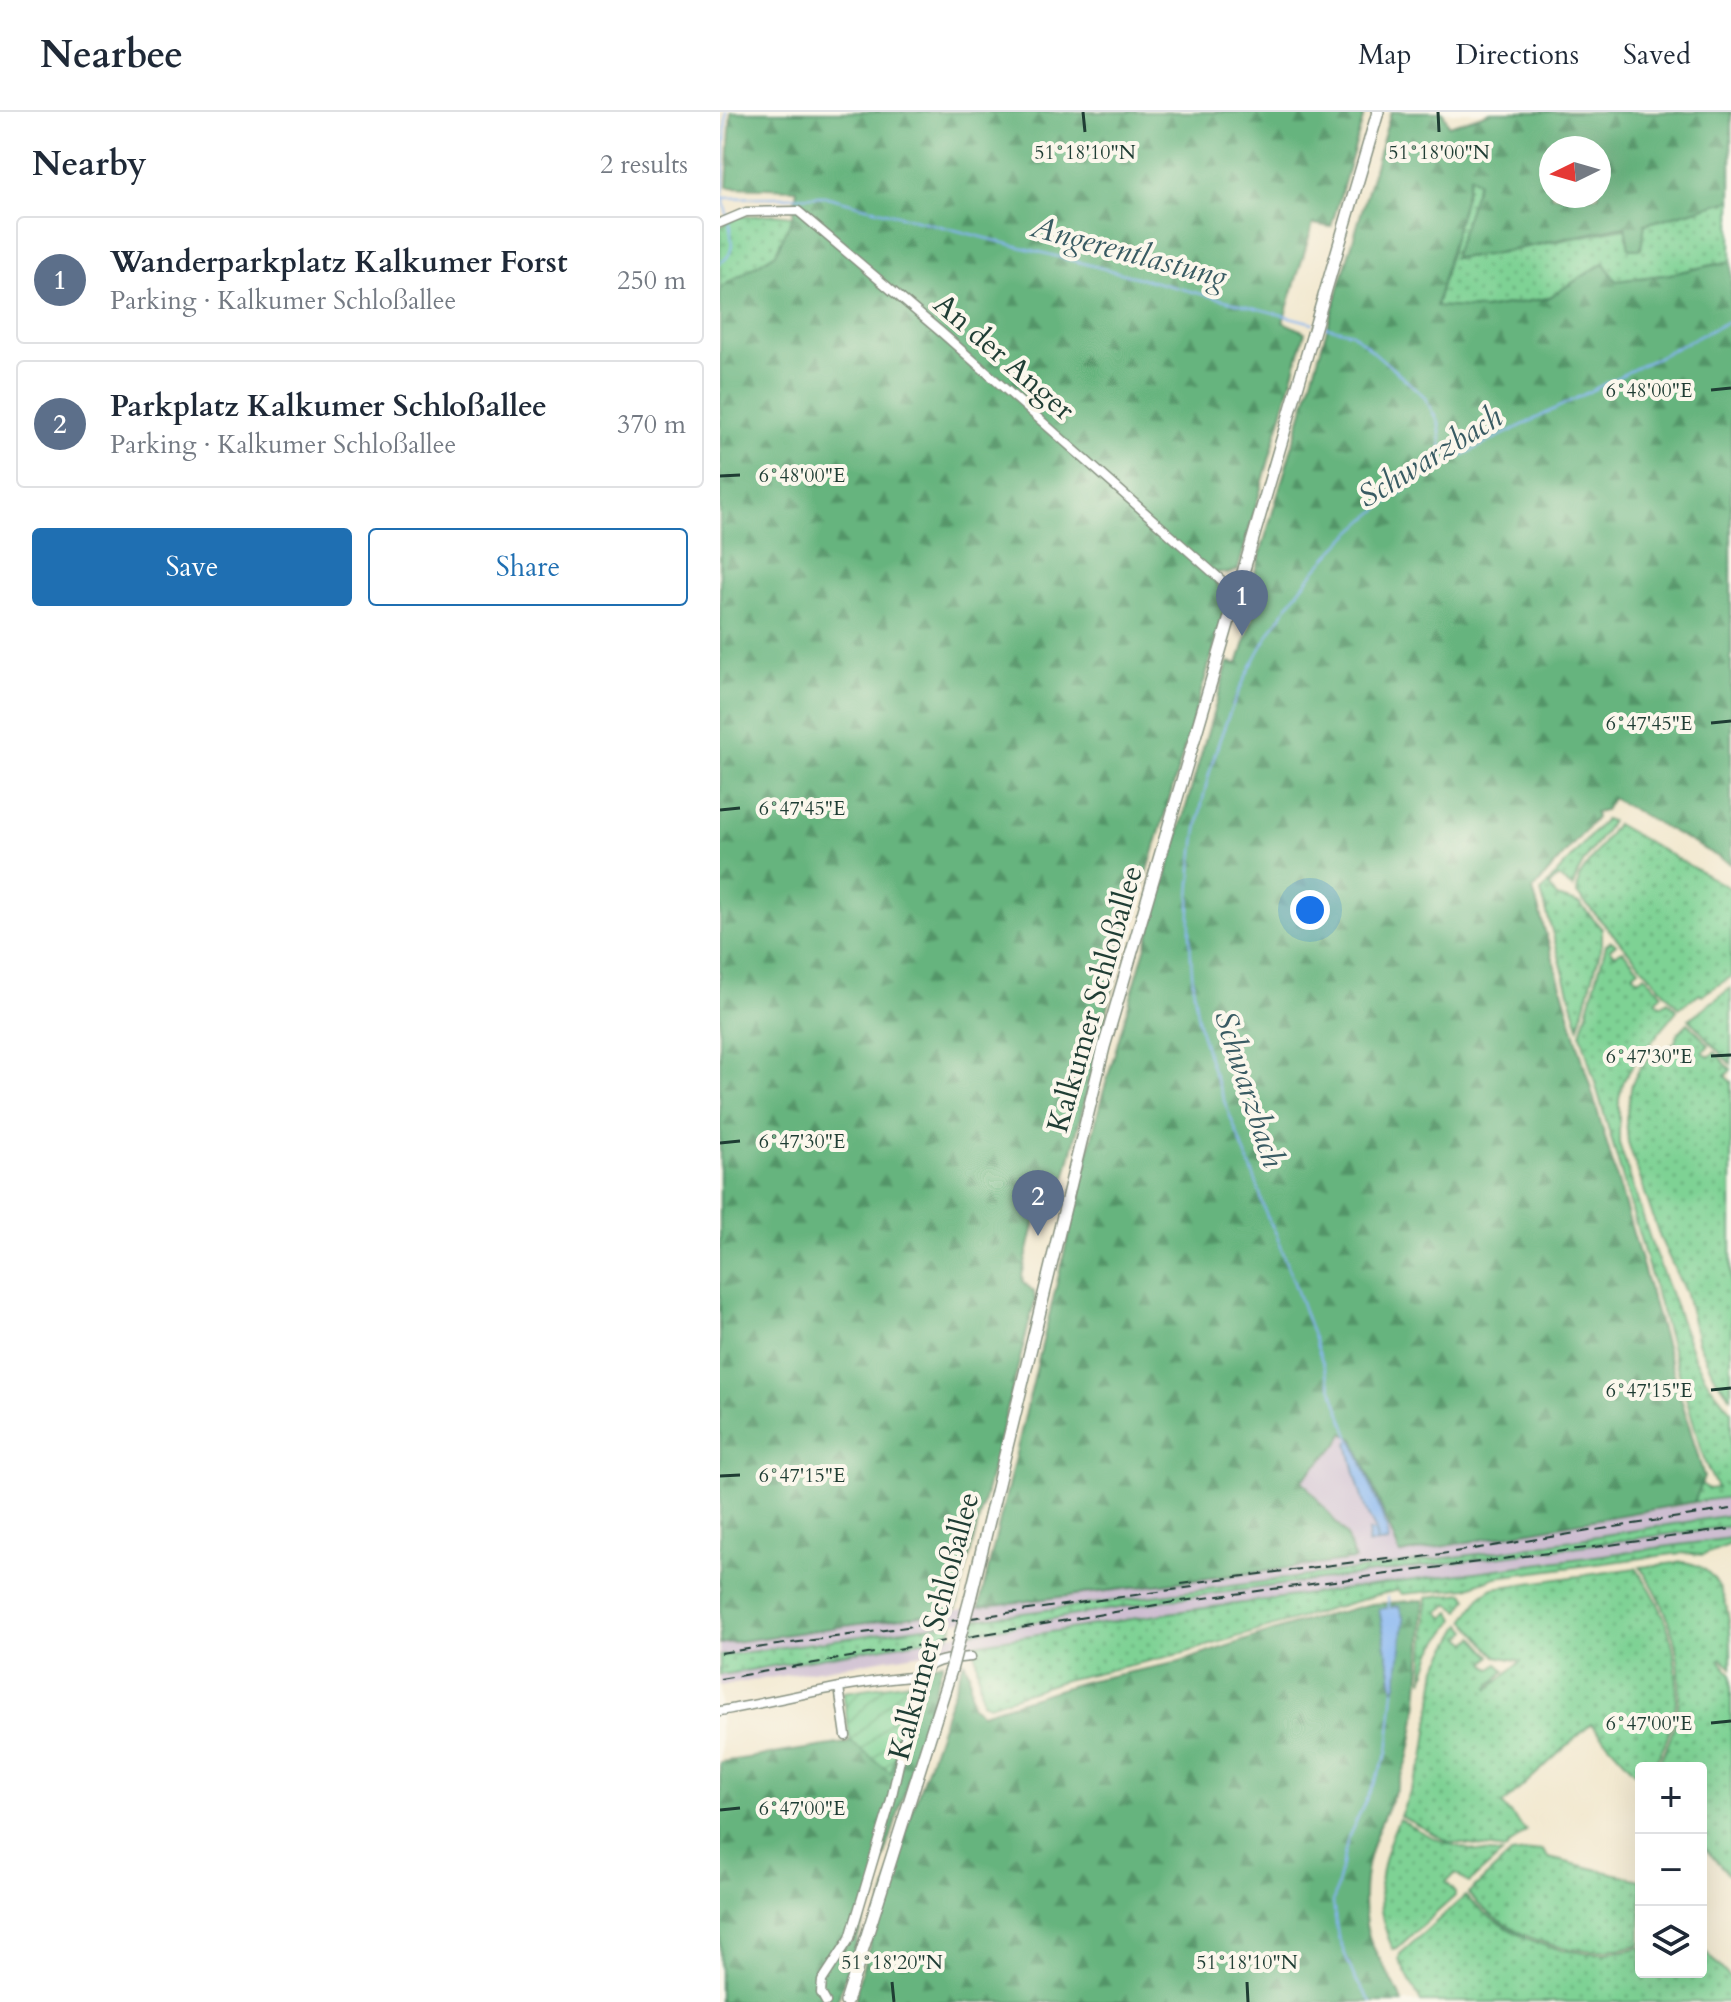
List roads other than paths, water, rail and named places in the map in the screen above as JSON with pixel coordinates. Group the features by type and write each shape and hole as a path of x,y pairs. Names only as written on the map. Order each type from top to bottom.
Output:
{"main road":[{"name":"Kalkumer Schloßallee","path":"846,2002 951,1670 1089,1102 1378,112"}],"street":[{"name":"An der Anger","path":"721,222 746,212 798,211 942,333 1236,593"},
{"path":"826,2002 821,1993 822,1981 850,1938 890,1804 920,1676 926,1666 940,1660 971,1657"},
{"path":"720,1711 788,1699 821,1689 920,1676"},
{"path":"839,1687 846,1736"}],"water":[{"path":"1351,1440 1387,1528 1388,1542 1368,1544 1369,1531 1375,1532 1377,1542 1377,1534 1356,1478 1348,1443"},
{"path":"1399,1606 1404,1620 1394,1690 1379,1609"}],"waterway":[{"path":"726,112 723,198 728,218"},
{"name":"Angerentlastung","path":"723,198 824,196 1313,323"},
{"path":"720,263 731,251 729,224"},
{"name":"Schwarzbach","path":"1351,1442 1277,1235 1266,1215 1219,1089 1198,1017 1190,947 1192,873 1200,811 1216,750 1239,692 1268,636 1303,585 1345,539 1393,498 1462,456 1731,320"},
{"name":"Angerentlastung","path":"1319,325 1352,333 1424,396 1439,424 1442,449 1436,467"},
{"name":"Schwarzbach","path":"1388,1597 1389,1608"},
{"name":"Schwarzbach","path":"1371,2002 1355,1979 1338,1937 1333,1903 1348,1838 1388,1753 1394,1690"}],"railway":[{"path":"1383,1563 1731,1509"},
{"path":"720,1679 1174,1602 1731,1529"},
{"path":"1181,1584 1395,1557"},
{"path":"720,1653 1193,1587"}],"place":[{"name":"Wanderparkplatz Kalkumer Forst","path":"1242,636"},
{"name":"Parkplatz Kalkumer Schloßallee","path":"1038,1236"}]}
